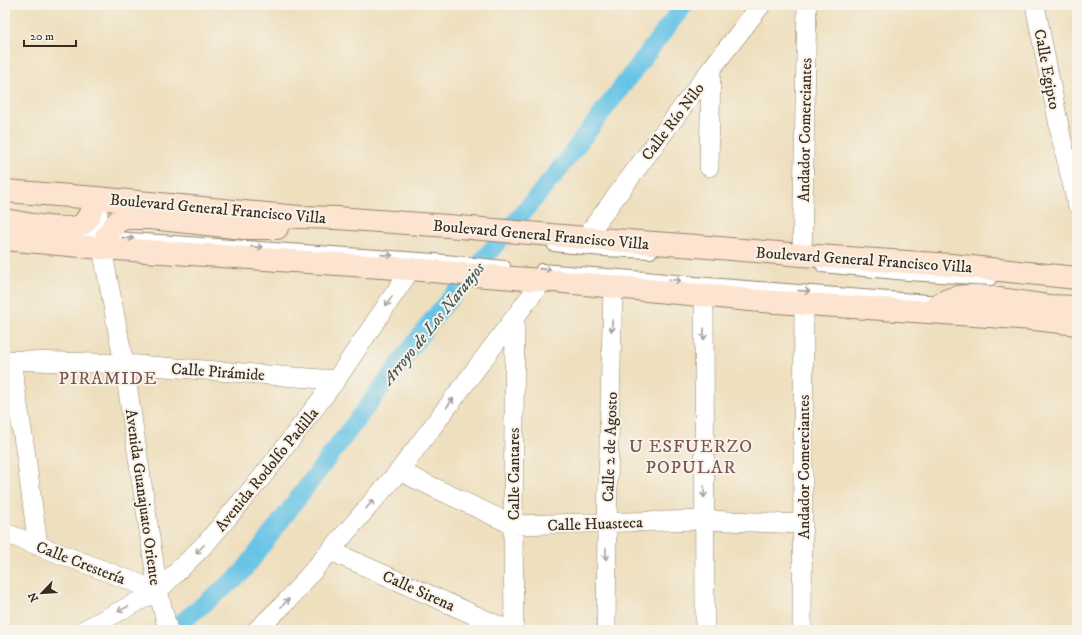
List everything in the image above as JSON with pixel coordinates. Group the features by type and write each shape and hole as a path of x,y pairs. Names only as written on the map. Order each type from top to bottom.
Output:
{"main road":[{"name":"Boulevard General Francisco Villa","path":"5,191 96,204 294,221 345,219 475,228 696,246 807,260 951,265 1077,278"},
{"path":"5,220 58,227 74,227 85,222 96,204"},
{"path":"103,240 117,222 127,218 150,218 264,229 276,229 294,221"},
{"path":"5,239 103,240 411,269 450,266 489,271 537,274 613,287 761,301 804,304 936,306 1077,324"},
{"path":"936,306 954,298 978,296 1048,306 1077,307"}],"street":[{"name":"Calle Río Nilo","path":"585,238 760,5"},
{"name":"Andador Comerciantes","path":"807,5 807,260"},
{"name":"Calle Egipto","path":"1035,5 1070,140 1077,204"},
{"path":"709,167 711,69"},
{"name":"Avenida Guanajuato Oriente","path":"96,204 124,364 158,591 166,622"},
{"name":"Avenida Rodolfo Padilla","path":"84,630 158,591 207,542 262,477 336,380 411,269"},
{"path":"257,630 287,601 399,471 515,318 537,274"},
{"name":"Calle 2 de Agosto","path":"606,630 607,522 613,287"},
{"path":"704,295 704,630"},
{"name":"Andador Comerciantes","path":"802,630 804,304"},
{"name":"Calle Cantares","path":"514,630 513,525 515,318"},
{"path":"8,361 25,449 38,546"},
{"name":"Calle Pirámide","path":"8,361 124,364 336,380"},
{"name":"Calle Huasteca","path":"399,471 513,525 704,520 803,524"},
{"name":"Calle Crestería","path":"5,533 158,591"},
{"name":"Calle Sirena","path":"331,551 508,630"}],"lane":[{"path":"5,201 96,204"},
{"path":"294,221 320,227"},
{"path":"5,228 103,240 450,266"},
{"path":"541,245 603,251 664,254"},
{"path":"807,260 907,275 1001,281"},
{"path":"489,271 515,267"},
{"path":"537,274 646,277 936,306 974,302 1077,312"}],"waterway":[{"name":"Arroyo de Los Naranjos","path":"172,630 241,574 435,316 554,176 684,5"}],"district":[{"name":"PIRAMIDE","path":"108,378"},
{"name":"U ESFUERZO POPULAR","path":"691,456"}]}
